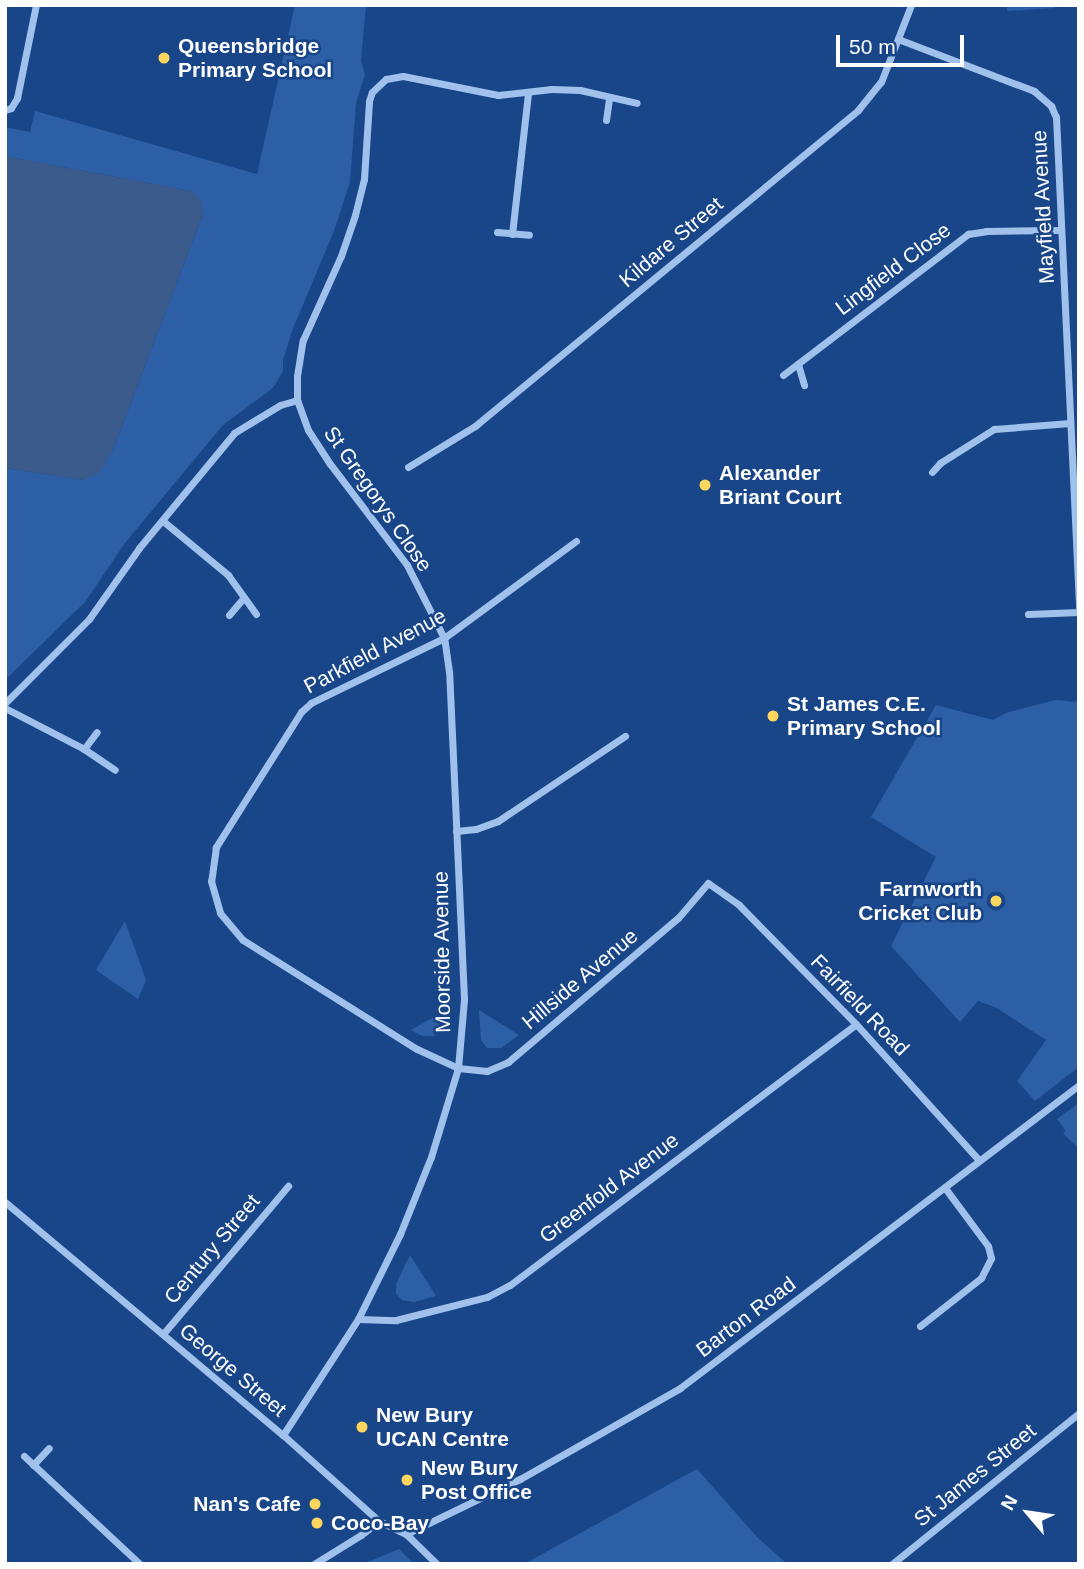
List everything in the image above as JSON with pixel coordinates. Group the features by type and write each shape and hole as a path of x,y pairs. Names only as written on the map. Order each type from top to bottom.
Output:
{"street":[{"path":"8,109 17,98 36,5"},
{"name":"Kildare Street","path":"408,467 475,426 858,110 881,82 911,5"},
{"name":"Mayfield Avenue","path":"898,39 1034,91 1051,106 1056,117 1070,424 1076,477 1079,611 1028,614"},
{"name":"St Gregorys Close","path":"444,638 407,565 318,448 297,400 297,376 303,340 341,256 362,191 372,92 386,79 403,76 484,94 566,89 637,103"},
{"path":"512,234 528,93"},
{"path":"606,120 609,99"},
{"name":"Lingfield Close","path":"783,375 968,234 986,231 1061,230"},
{"path":"497,232 529,235"},
{"path":"798,364 804,385"},
{"path":"5,703 89,619 130,560 234,433 280,405 297,400"},
{"path":"932,472 940,463 994,429 1070,424"},
{"path":"163,521 213,561 256,614"},
{"name":"Parkfield Avenue","path":"458,1068 417,1049 243,940 220,913 211,881 211,864 223,831 301,712 311,703 444,638 576,541"},
{"path":"229,615 244,597"},
{"name":"Moorside Avenue","path":"283,1435 358,1319 405,1221 431,1157 458,1068 464,999 449,673 444,638"},
{"path":"5,709 84,749 115,770"},
{"path":"84,749 97,732"},
{"path":"456,831 476,829 498,821 625,736"},
{"name":"Hillside Avenue","path":"458,1068 487,1071 508,1062 678,918 708,883"},
{"name":"Fairfield Road","path":"708,883 739,905 856,1024 979,1160"},
{"name":"Greenfold Avenue","path":"358,1319 396,1320 487,1297 510,1284 856,1024"},
{"name":"Barton Road","path":"407,1534 520,1479 680,1388 1079,1085"},
{"name":"Century Street","path":"163,1334 288,1186"},
{"path":"920,1326 981,1278 991,1258 988,1245 944,1188"},
{"name":"George Street","path":"5,1202 283,1435 379,1521 407,1534 437,1564"},
{"name":"St James Street","path":"892,1564 1079,1413"},
{"path":"33,1465 49,1448"},
{"path":"24,1457 139,1564"},
{"path":"314,1564 379,1521"}],"shaded area":[{"path":"295,5 366,5 361,61 365,74 356,103 350,182 334,231 292,331 283,360 283,371 273,388 223,425 125,543 85,602 5,680 5,468 84,480 113,450 203,214 191,191 5,156 5,127 30,132 35,111 257,174"},
{"path":"1007,5 1054,5 1054,8 1007,11"},
{"path":"5,156 191,191 201,201 203,214 113,450 99,473 84,480 5,468"},
{"name":"Farnworth Cricket Club","path":"1055,700 1079,702 1079,1067 1035,1101 1017,1081 1046,1040 997,1008 978,1001 960,1022 891,946 936,857 871,817 936,705 993,720 1006,713"},
{"path":"125,921 146,980 138,999 96,970"},
{"path":"446,1010 445,1023 434,1036 422,1036 411,1030"},
{"path":"479,1010 519,1035 501,1048 487,1048 481,1040"},
{"path":"1079,1103 1079,1149 1063,1133 1066,1131 1057,1119"},
{"path":"410,1255 436,1296 414,1302 402,1300 396,1294 396,1284"},
{"path":"697,1469 757,1537 785,1562 524,1564"},
{"path":"399,1549 414,1564 363,1564"}],"place":[{"name":"Queensbridge Primary School","path":"164,58"},
{"name":"Alexander Briant Court","path":"705,485"},
{"name":"St James C.E. Primary School","path":"773,716"},
{"name":"Farnworth Cricket Club","path":"996,901"},
{"name":"New Bury UCAN Centre","path":"362,1427"},
{"name":"New Bury Post Office","path":"407,1480"},
{"name":"Nan's Cafe","path":"315,1504"},
{"name":"Coco-Bay","path":"317,1523"}]}
